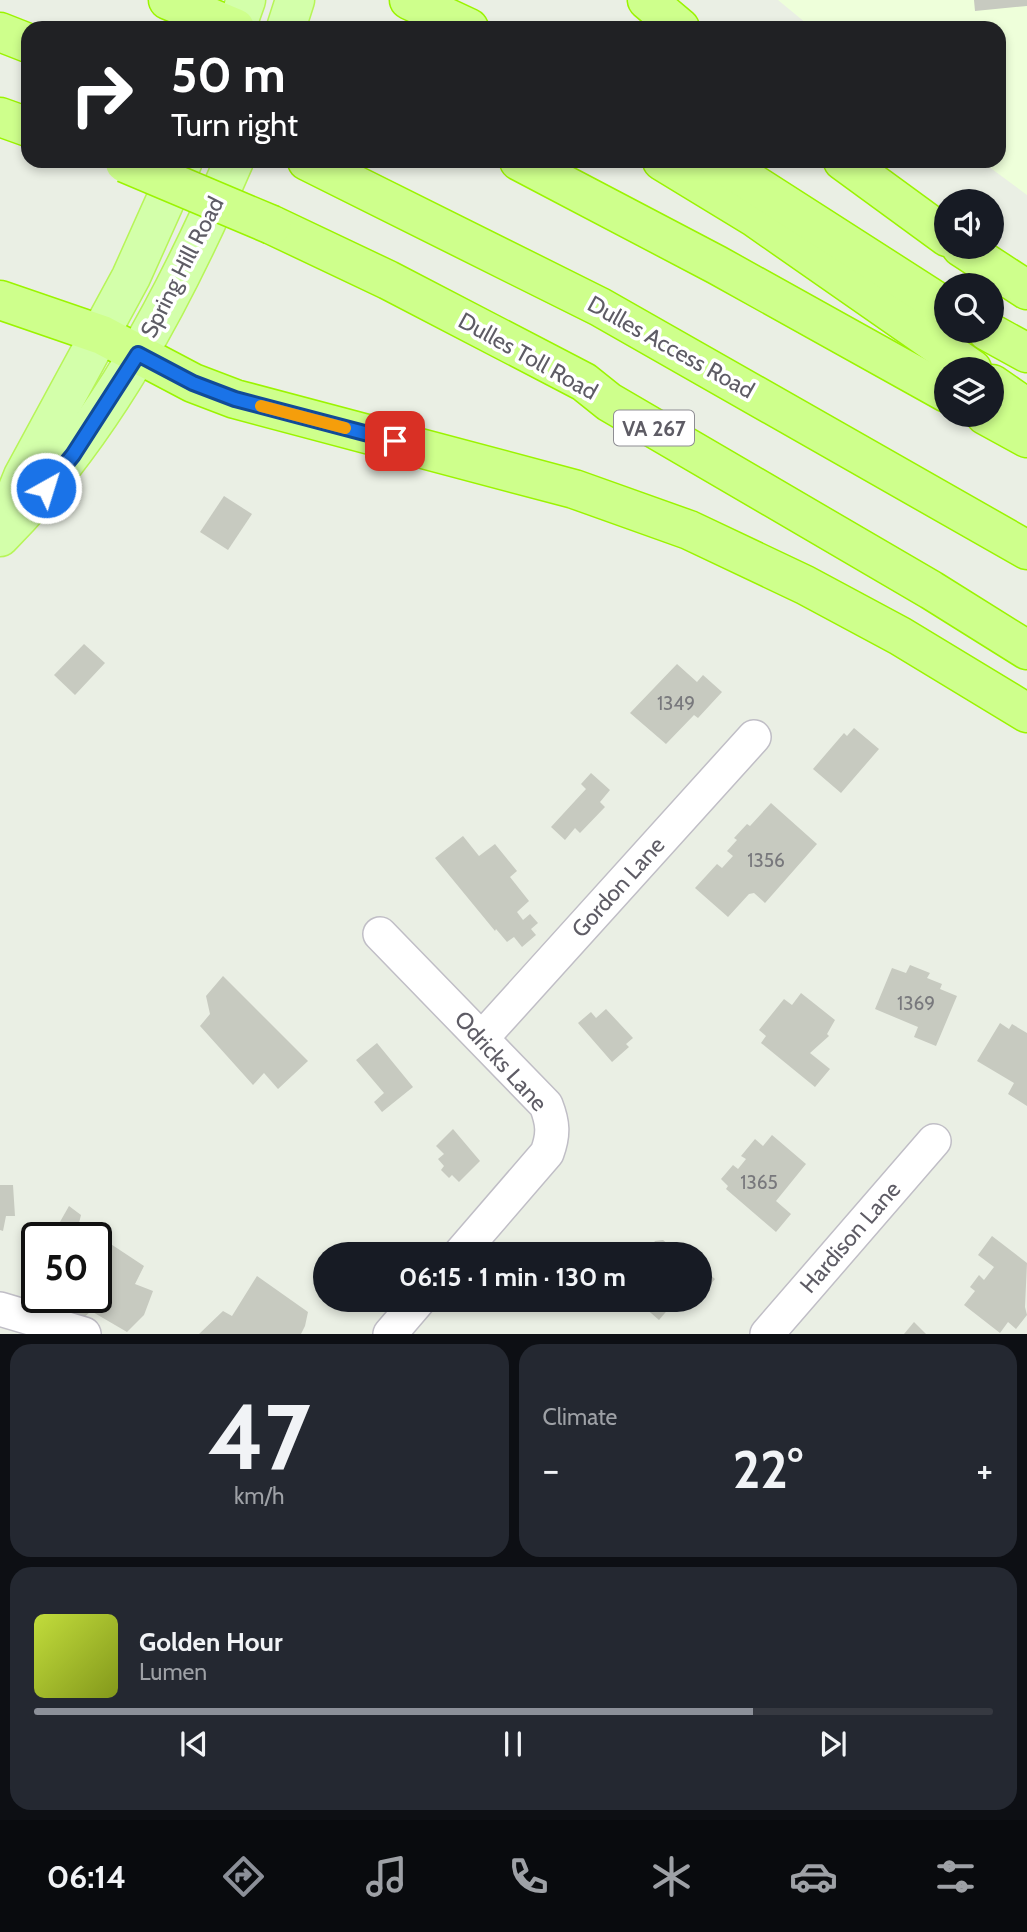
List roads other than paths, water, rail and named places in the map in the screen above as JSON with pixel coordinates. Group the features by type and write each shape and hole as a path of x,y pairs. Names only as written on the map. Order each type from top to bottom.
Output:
{"highway":[{"path":"398,0 430,21"},
{"path":"409,0 454,21"},
{"path":"647,0 672,21"},
{"path":"178,4 218,21"},
{"path":"0,32 21,40"},
{"path":"0,117 21,124"},
{"name":"Dulles Toll Road","path":"136,168 272,225 388,280 584,382 609,402 932,590 1027,650"},
{"name":"Dulles Access Road","path":"321,168 600,307 1027,550"},
{"path":"532,168 705,259 934,386"},
{"path":"674,168 754,217 955,357"},
{"path":"729,168 934,300"},
{"path":"853,168 934,228"},
{"path":"979,259 1027,290"},
{"path":"0,300 102,335 193,383 235,399 574,489 689,530 805,585 900,636 1027,713"},
{"path":"1004,340 1027,353"},
{"path":"584,382 617,390 668,416 1027,618"},
{"path":"1004,392 1027,408"},
{"path":"1004,425 1027,438"}],"main road":[{"path":"238,21 246,0"},
{"path":"288,21 295,0"},
{"name":"Spring Hill Road","path":"0,535 23,476 102,335 180,168"},
{"name":"Spring Hill Road","path":"0,535 73,455 138,354 187,261 231,168"}],"street":[{"name":"Gordon Lane","path":"482,1038 754,737"},
{"name":"Odricks Lane","path":"380,934 546,1105 552,1120 553,1136 547,1153 470,1242"},
{"name":"Hardison Lane","path":"767,1334 934,1141"},
{"path":"0,1309 84,1334"},
{"path":"390,1334 409,1312"}]}
